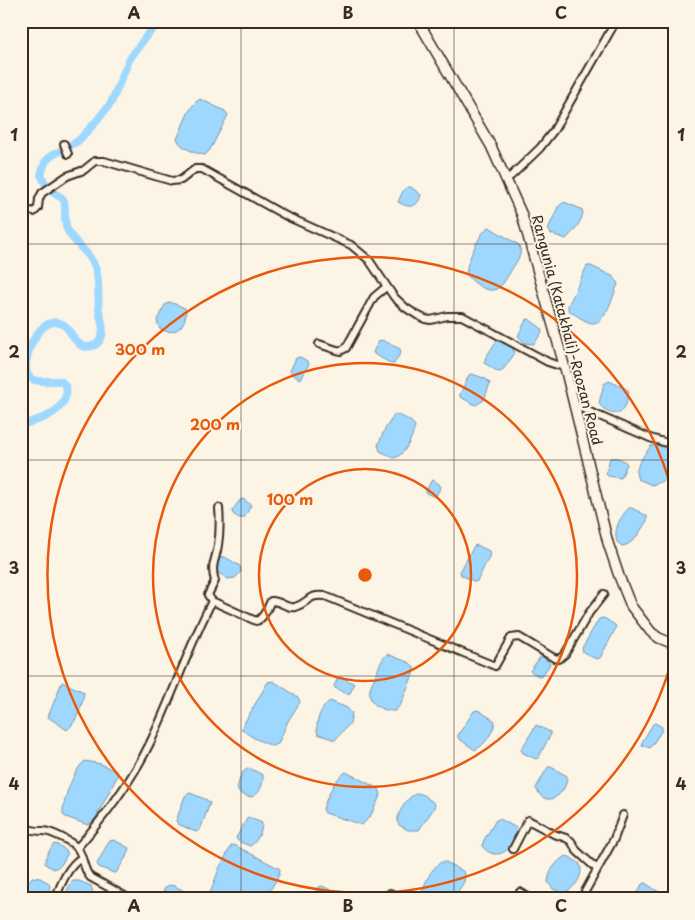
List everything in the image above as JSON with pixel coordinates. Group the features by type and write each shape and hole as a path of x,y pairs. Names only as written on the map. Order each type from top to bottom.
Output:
{"main road":[{"name":"Rangunia (Katakhali)-Raozan Road","path":"418,21 491,146 522,215 564,364 608,543 631,606 651,632 659,638 674,644"}],"street":[{"path":"506,178 511,176 554,130 616,21"},
{"path":"64,144 68,154"},
{"path":"21,209 30,213 36,211 40,196 52,185 67,176 84,170 99,160 172,181 181,180 195,169 202,169 286,216 350,246 369,260 376,268 386,287 406,308 424,319 462,316 548,362 557,365 564,364"},
{"path":"319,344 340,351 346,348 374,297 386,287"},
{"path":"574,405 650,438 674,445"},
{"path":"219,508 220,528 218,547 211,572 215,580 208,595 212,601 256,620 260,620 271,602 275,600 291,607 296,607 311,596 325,596 495,666 514,636 520,637 554,658 560,659 565,654 589,613 604,594"},
{"path":"77,848 114,805 150,742 212,601"},
{"path":"581,899 614,839 623,815"},
{"path":"513,849 528,820 571,841 577,851 597,870"},
{"path":"21,826 38,832 44,831 55,834 77,848 86,873 90,877 130,899"},
{"path":"55,899 73,864 81,858"},
{"path":"520,892 531,899"},
{"path":"390,893 401,899"}],"water":[{"path":"200,99 225,111 228,115 210,150 205,155 185,148 177,139 189,112"},
{"path":"411,187 421,195 417,203 412,206 398,202 403,191"},
{"path":"564,202 581,209 583,212 579,223 566,239 551,234 548,229 558,207"},
{"path":"489,227 519,245 520,248 520,254 506,280 495,290 485,289 478,285 467,274 468,264 478,241"},
{"path":"587,266 591,266 614,277 618,284 606,313 598,322 593,323 568,310 568,306"},
{"path":"170,302 185,308 186,313 180,327 171,332 159,328 157,320 165,305"},
{"path":"529,319 541,328 542,332 534,344 525,343 518,336 526,320"},
{"path":"382,340 400,349 401,352 394,364 373,352 379,341"},
{"path":"497,340 512,347 515,353 502,371 499,372 484,363"},
{"path":"300,357 309,364 300,379 290,371 296,358"},
{"path":"472,374 486,379 490,383 484,400 476,405 460,397 469,375"},
{"path":"609,381 629,391 626,405 620,413 608,411 602,408 599,403 604,384"},
{"path":"394,415 406,418 415,426 405,450 394,458 380,451 378,445"},
{"path":"657,445 671,450 674,453 674,459 664,481 652,485 638,479 637,471 640,462 651,446"},
{"path":"610,458 620,459 627,464 621,478 606,474"},
{"path":"433,480 441,487 435,497 426,493"},
{"path":"243,499 251,505 244,518 239,518 232,511 240,500"},
{"path":"629,508 647,516 647,521 634,540 622,546 617,542 616,533 620,520"},
{"path":"477,545 489,551 490,555 475,582 461,575 460,572 474,546"},
{"path":"221,557 225,557 240,566 241,572 235,578 228,579 214,570"},
{"path":"604,618 615,625 616,628 600,658 596,659 583,652 582,648 599,619"},
{"path":"387,654 410,663 414,667 414,672 401,704 395,711 377,706 373,703 370,695 372,683 380,664"},
{"path":"541,656 550,664 540,677 530,671"},
{"path":"341,677 353,683 354,685 350,693 347,694 335,688 334,686 338,678"},
{"path":"273,681 298,697 300,702 288,721 278,744 272,746 254,738 242,730 242,727 268,682"},
{"path":"62,682 84,692 79,712 71,727 67,730 48,717"},
{"path":"330,701 347,708 352,713 350,723 335,740 318,734 317,730 321,711"},
{"path":"478,710 495,721 493,730 488,738 475,750 458,738 458,735 474,711"},
{"path":"655,723 662,727 662,730 650,748 642,745 642,742"},
{"path":"536,725 551,734 536,759 523,753 521,750"},
{"path":"85,761 101,764 117,772 118,775 95,819 88,825 63,815 64,802 70,786 77,771"},
{"path":"548,767 567,776 564,788 556,797 550,799 540,795 536,788"},
{"path":"249,768 263,775 261,788 252,797 238,792 239,781 243,772"},
{"path":"346,772 379,789 381,794 371,815 362,825 325,813 323,809 335,783"},
{"path":"190,793 210,803 200,830 196,832 178,824 176,821 185,796"},
{"path":"418,793 424,795 435,804 434,808 419,830 408,830 399,825 398,817 410,797"},
{"path":"248,817 262,823 259,836 250,846 238,841 236,838"},
{"path":"500,819 518,829 514,842 510,847 499,854 494,854 482,846 496,820"},
{"path":"114,840 129,848 116,873 99,867 97,864 109,841"},
{"path":"56,844 68,853 61,865 54,869 45,864 45,861 53,845"},
{"path":"234,845 280,869 279,875 265,899 208,899 219,869 231,846"},
{"path":"565,856 580,864 581,873 578,881 564,893 553,889 548,882 554,867"},
{"path":"441,862 446,862 464,872 464,882 453,899 425,899 422,893 425,884 431,872"},
{"path":"32,877 40,878 49,883 50,887 45,899 22,899"},
{"path":"73,881 79,881 91,886 93,892 90,899 64,899"},
{"path":"645,883 659,892 658,899 635,899 642,884"},
{"path":"169,885 192,895 192,899 160,899 165,888"},
{"path":"322,886 335,893 341,899 311,899 317,888"}],"waterway":[{"path":"21,425 52,413 62,404 66,393 66,387 61,381 35,380 27,374 27,358 31,345 39,331 44,326 57,322 64,325 78,343 87,347 97,344 103,333 95,268 88,255 67,229 63,199 49,189 43,180 41,175 45,162 51,156 78,141 94,124 111,103 129,60 147,35 161,21"}]}
